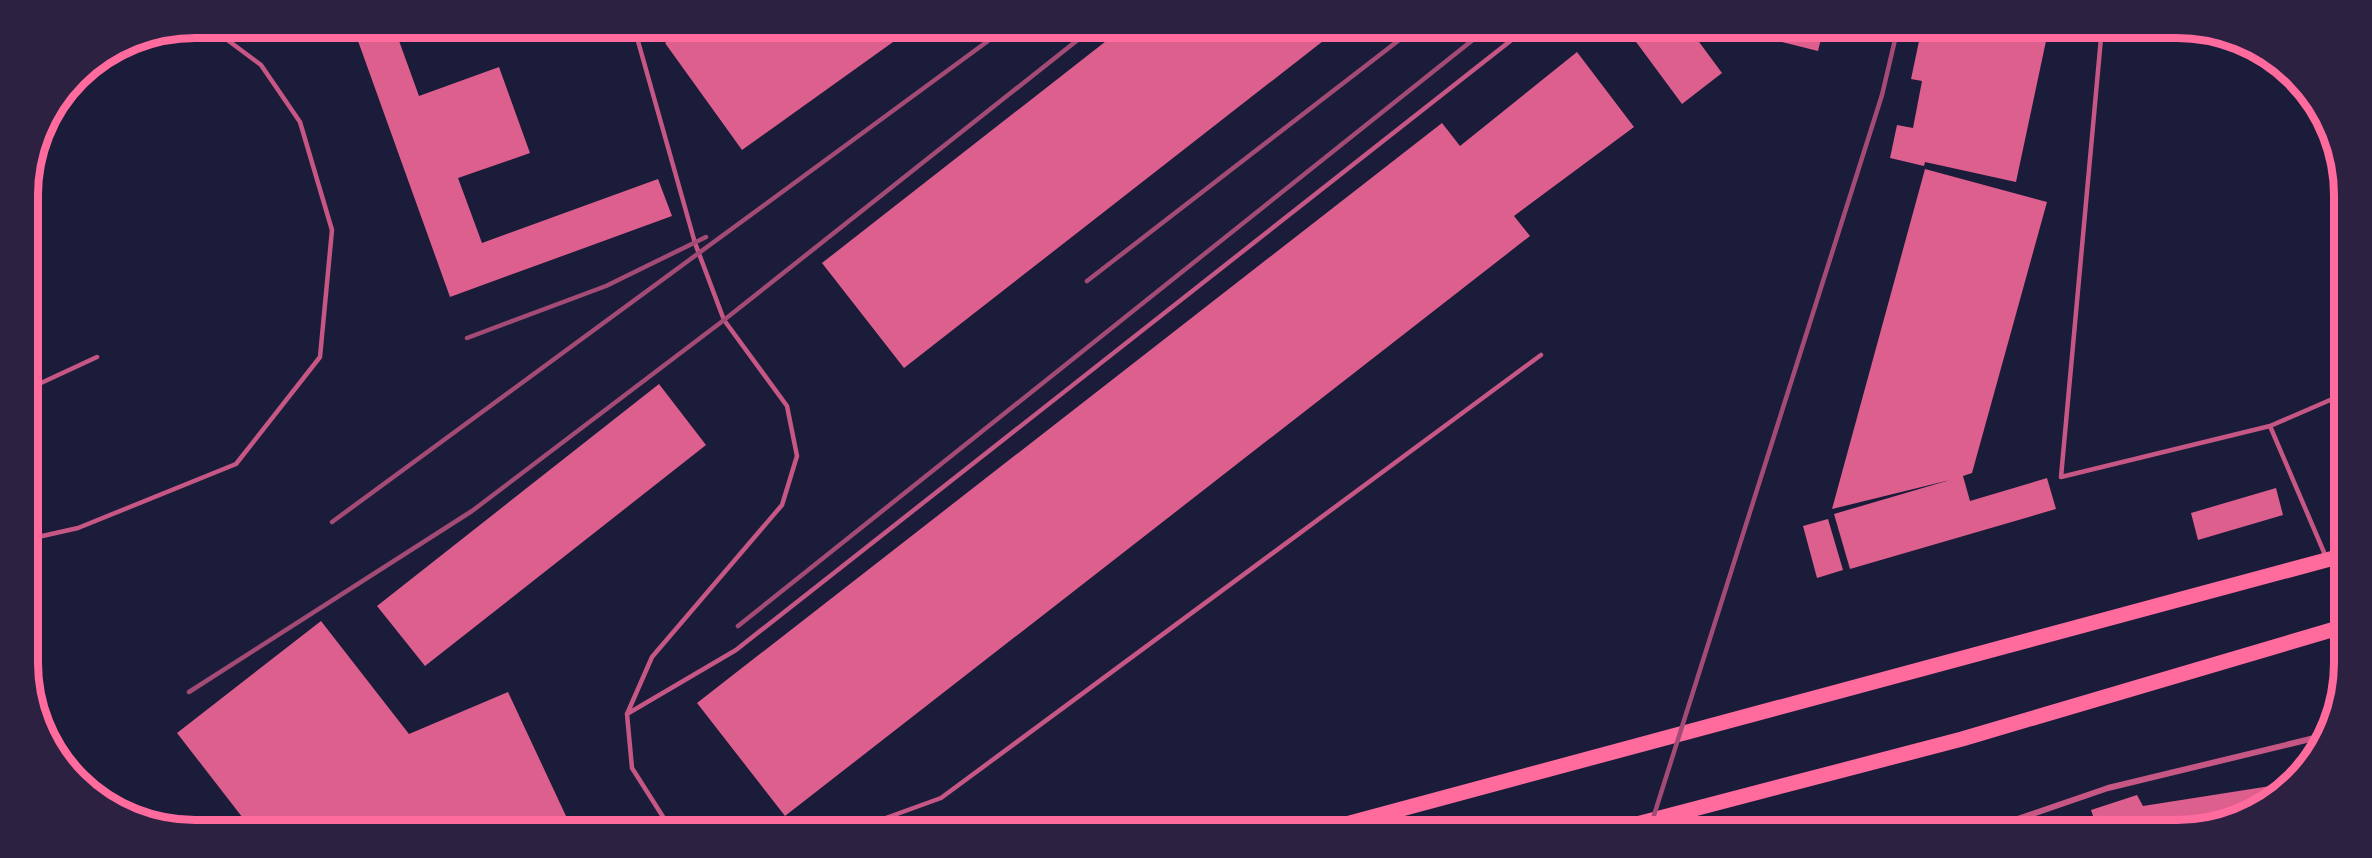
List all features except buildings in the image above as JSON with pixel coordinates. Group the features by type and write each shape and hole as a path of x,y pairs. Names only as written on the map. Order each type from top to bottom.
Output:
{"main road":[{"path":"1361,820 2334,558"},
{"path":"1652,820 1962,739 2334,629"}],"street":[{"path":"2015,820 2108,788 2315,738"}],"lane":[{"path":"38,537 78,528 236,464 321,357 332,230 300,122 261,65 225,38"},
{"path":"637,38 695,243 724,320 787,406 797,456 782,505 652,657 627,714 632,768 665,820"},
{"path":"627,714 736,650 1514,38"},
{"path":"2101,38 2061,477 2270,426 2334,398"},
{"path":"880,820 941,798 1541,354"},
{"path":"38,384 97,357"},
{"path":"2270,426 2327,560"}],"railway":[{"path":"332,522 992,38"},
{"path":"189,692 472,511 724,320 1080,38"},
{"path":"1087,281 1402,38"},
{"path":"738,626 1475,38"},
{"path":"1652,820 1882,95 1895,38"},
{"path":"467,338 606,286 706,237"}]}
